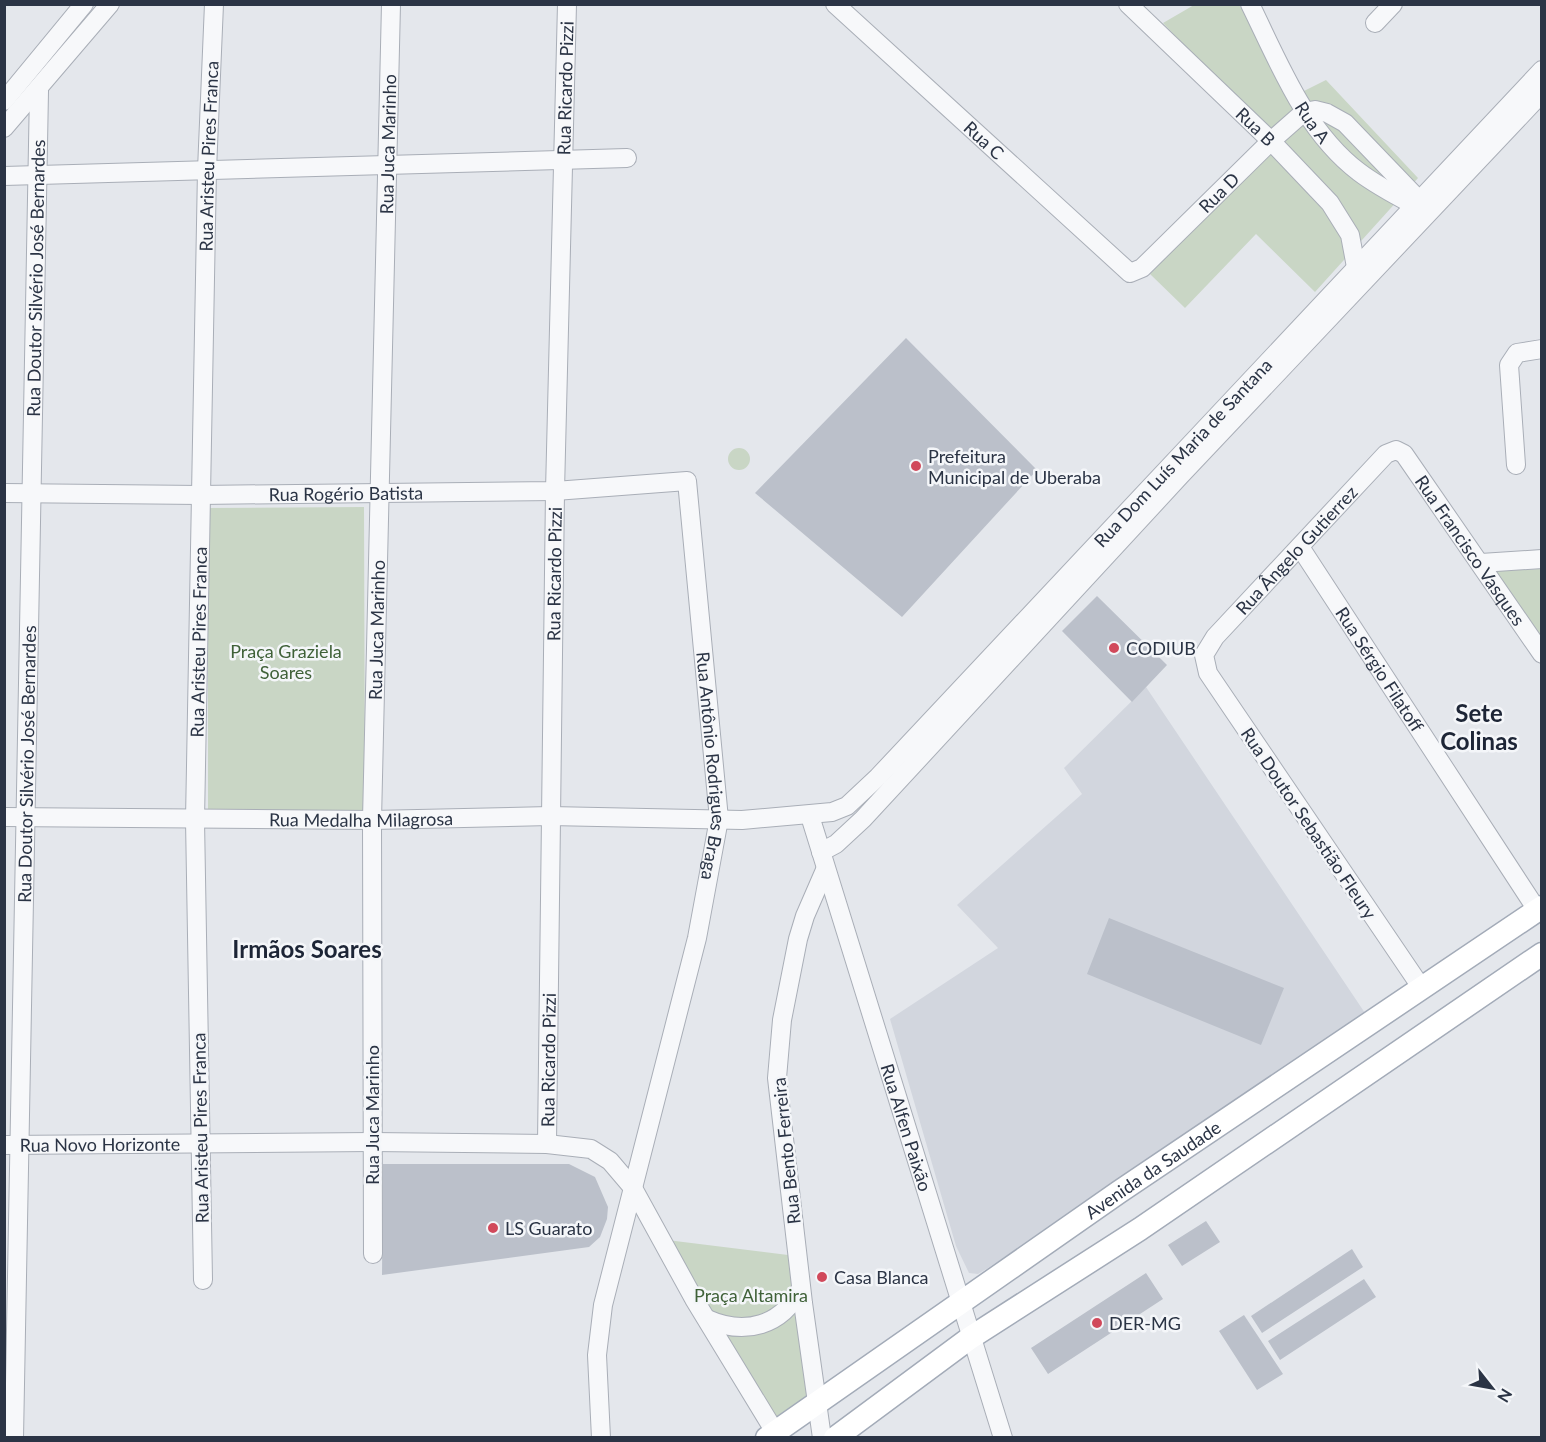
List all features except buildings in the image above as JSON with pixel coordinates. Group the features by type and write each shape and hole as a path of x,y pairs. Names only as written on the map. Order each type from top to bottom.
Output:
{"main road":[{"name":"Avenida da Saudade","path":"771,1435 960,1302 1539,908"},
{"path":"835,1437 970,1338 1140,1229 1542,954"}],"street":[{"path":"4,101 84,4"},
{"path":"4,128 39,91 110,4"},
{"name":"Rua Aristeu Pires Franca","path":"203,1280 195,820 207,170 214,4"},
{"name":"Rua Juca Marinho","path":"373,1254 372,820 391,4"},
{"name":"Rua Ricardo Pizzi","path":"547,1144 555,491 567,4"},
{"name":"Rua C","path":"835,4 1125,271 1135,273"},
{"name":"Rua B","path":"1128,4 1271,141 1341,218 1350,235 1356,267"},
{"name":"Rua A","path":"1250,4 1304,112 1329,144 1358,172 1416,203"},
{"path":"1375,23 1393,4"},
{"name":"Rua Dom Luís Maria de Santana","path":"719,819 810,816 832,812 847,806 862,794 1542,70"},
{"name":"Rua Doutor Silvério José Bernardes","path":"14,1437 12,1145 26,817 30,493 39,91"},
{"name":"Rua Dom Luís Maria de Santana","path":"821,852 836,844 863,819 1180,476 1542,93"},
{"path":"1304,112 1315,110 1345,123 1416,203"},
{"name":"Rua D","path":"1135,273 1304,112"},
{"path":"4,176 627,158"},
{"path":"1516,465 1509,365 1517,353 1542,349"},
{"name":"Rua Ângelo Gutierrez","path":"1204,655 1215,637 1386,454 1396,450"},
{"name":"Rua Francisco Vasques","path":"1396,450 1404,454 1542,654"},
{"name":"Rua Rogério Batista","path":"4,493 200,495 380,491 555,491 687,481"},
{"name":"Rua Antônio Rodrigues Braga","path":"601,1437 598,1332 697,938 719,819 687,481"},
{"name":"Rua Sérgio Filatoff","path":"1300,548 1539,908"},
{"path":"1481,563 1542,559"},
{"name":"Rua Doutor Sebastião Fleury","path":"1204,655 1208,673 1421,987"},
{"name":"Rua Medalha Milagrosa","path":"4,817 372,820 550,816 719,819"},
{"name":"Rua Alfen Paixão","path":"810,816 970,1338 1003,1437"},
{"name":"Rua Bento Ferreira","path":"822,1437 819,1401 801,1288 777,1078 782,1020 798,939 805,916 825,870"},
{"name":"Rua Novo Horizonte","path":"12,1145 372,1142 547,1144 591,1149 610,1161 633,1188"},
{"path":"633,1188 771,1435"},
{"path":"706,1319 732,1328 744,1328 768,1322 788,1308 801,1288"}],"shaded area":[{"path":"1146,687 1367,1016 988,1268 978,1274 969,1273 956,1246 890,1019 998,948 957,905 1082,794 1064,768"}],"green space":[{"path":"1194,5 1239,5 1300,93 1326,80 1418,178 1315,292 1256,234 1185,308 1150,274 1265,151 1263,129 1163,23"},
{"path":"739,448 747,451 750,459 747,467 739,470 731,467 728,459 731,451"},
{"name":"Praça Graziela Soares","path":"364,507 365,814 208,815 208,508"},
{"path":"1541,569 1541,642 1495,571"},
{"name":"Praça Altamira","path":"667,1240 788,1255 798,1307 808,1399 775,1423"}],"place":[{"name":"Prefeitura Municipal de Uberaba","path":"916,466"},
{"name":"CODIUB","path":"1114,648"},
{"name":"LS Guarato","path":"493,1228"},
{"name":"Casa Blanca","path":"822,1277"},
{"name":"DER-MG","path":"1097,1323"}],"district":[{"name":"Sete Colinas","path":"1479,726"},
{"name":"Irmãos Soares","path":"307,948"}]}
